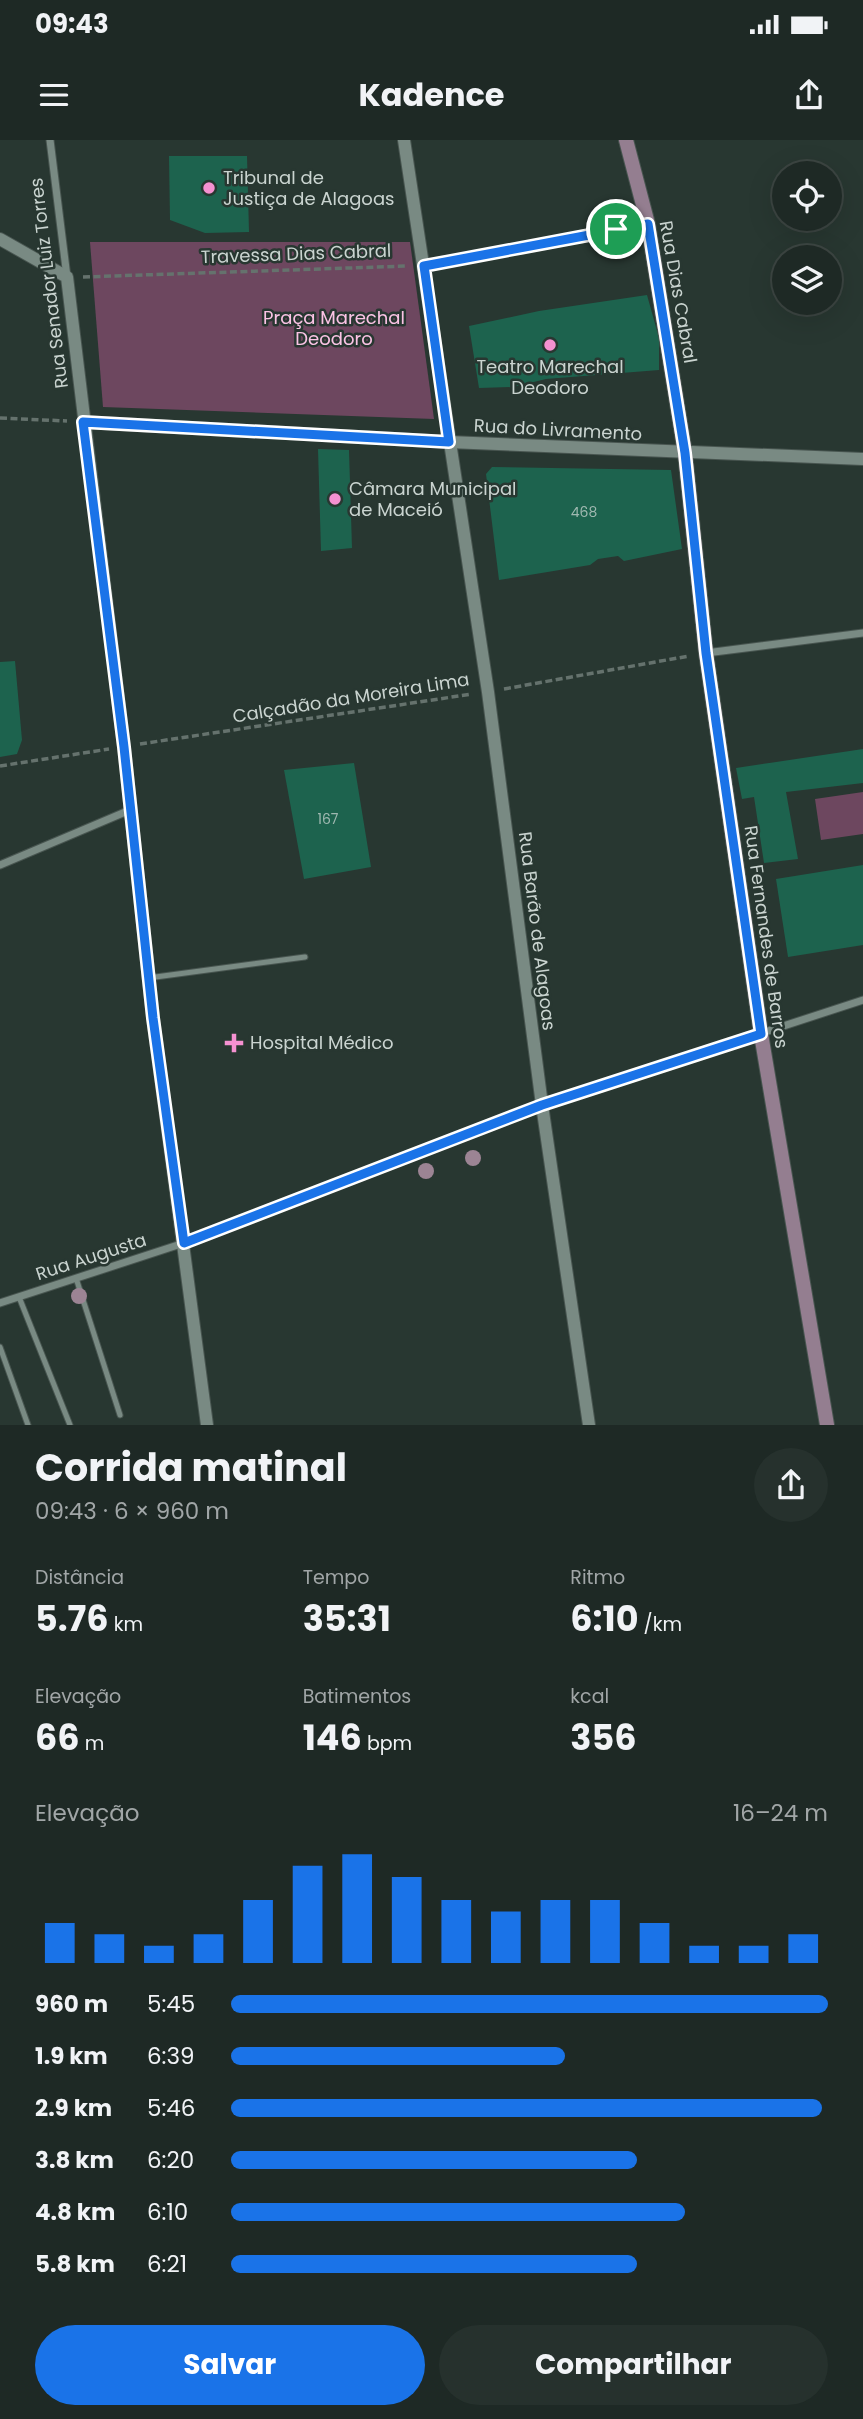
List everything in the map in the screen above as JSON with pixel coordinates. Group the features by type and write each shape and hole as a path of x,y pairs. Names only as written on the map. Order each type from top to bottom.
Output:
{"main road":[{"name":"Rua Dias Cabral","path":"626,140 648,224 685,453"},
{"name":"Rua Fernandes de Barros","path":"685,453 706,653 761,1034 827,1425"}],"street":[{"name":"Rua Senador Luiz Torres","path":"50,140 124,747 148,978 207,1425"},
{"name":"Rua Barão de Alagoas","path":"404,140 488,692 542,1105 589,1425"},
{"path":"424,266 648,224"},
{"path":"0,239 67,277"},
{"name":"Rua do Livramento","path":"83,422 449,442 863,459"},
{"path":"706,653 863,633"},
{"path":"0,865 130,810"},
{"name":"Rua Augusta","path":"0,1303 184,1243 542,1105 863,1000"}],"lane":[{"path":"148,978 305,957"},
{"path":"76,1278 120,1415"},
{"path":"19,1297 70,1425"},
{"path":"0,1347 28,1425"}],"path":[{"name":"Travessa Dias Cabral","path":"67,277 424,266"},
{"path":"0,418 83,422"},
{"name":"Calçadão da Moreira Lima","path":"0,766 488,692 706,653"}],"green space":[{"name":"Praça Marechal Deodoro","path":"90,242 410,242 434,419 103,407"},
{"path":"863,792 863,834 821,840 815,799"}],"building":[{"name":"Tribunal de Justiça de Alagoas","path":"169,156 247,156 249,232 205,233 170,220"},
{"path":"647,295 659,338 659,370 546,379 513,387 479,388 469,326 539,311"},
{"name":"Câmara Municipal de Maceió","path":"318,449 349,450 352,548 321,551"},
{"path":"492,467 671,470 682,549 624,561 618,556 598,559 590,565 499,580 486,474"},
{"path":"15,661 22,740 17,754 0,757 0,662"},
{"path":"863,749 863,783 786,792 798,859 764,863 754,797 742,799 736,768"},
{"path":"354,763 371,867 304,879 284,770"},
{"path":"863,865 863,945 788,957 776,879"}],"place":[{"name":"Tribunal de Justiça de Alagoas","path":"209,188"},
{"name":"Teatro Marechal Deodoro","path":"550,345"},
{"name":"Câmara Municipal de Maceió","path":"335,499"},
{"name":"Hospital Médico","path":"234,1043"}],"route":[{"path":"648,224 685,453 706,653 761,1034 542,1105 184,1243 153,1018 124,747 83,422 449,442 424,266 616,229 648,224"}]}
